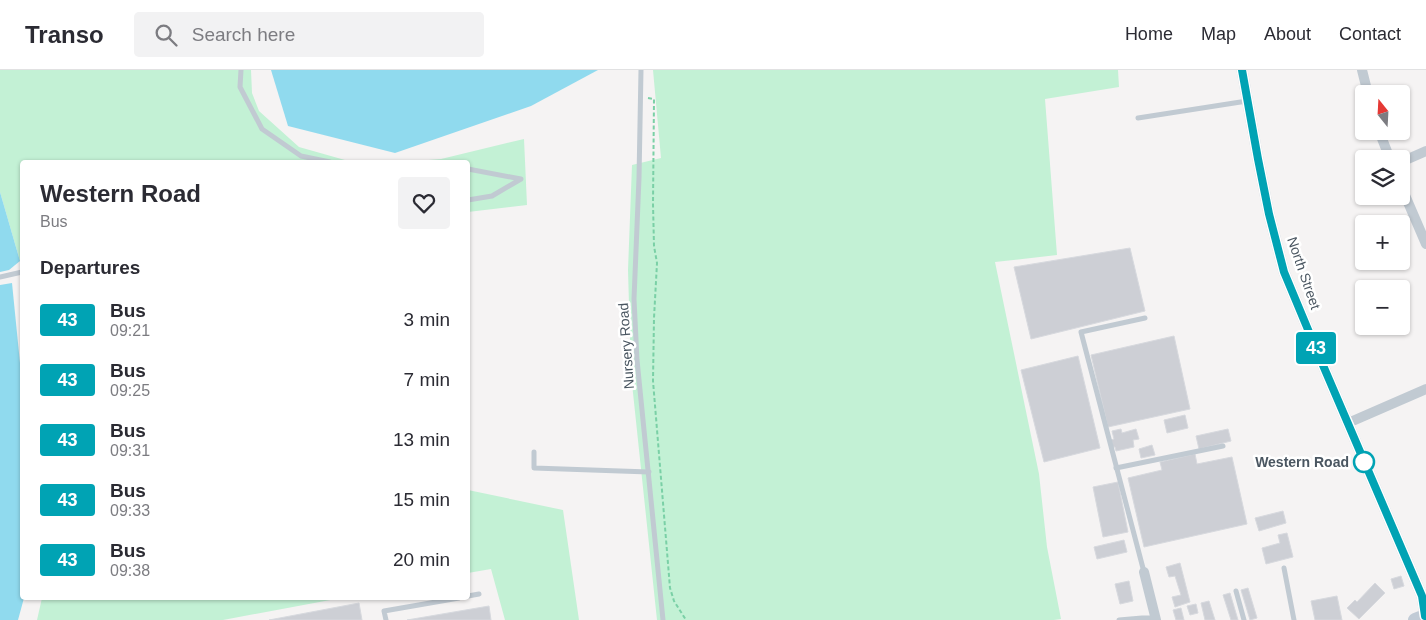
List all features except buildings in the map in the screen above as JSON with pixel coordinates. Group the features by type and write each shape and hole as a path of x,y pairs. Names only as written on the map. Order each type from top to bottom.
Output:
{"street":[{"name":"North Street","path":"1242,70 1269,214 1284,272 1422,596 1423,617"},
{"path":"1362,70 1366,85"},
{"path":"1410,158 1426,151"},
{"path":"1409,205 1426,244"},
{"path":"1348,423 1426,389"},
{"path":"1144,572 1156,619"}],"lane":[{"path":"241,70 240,87 262,129 302,156 321,160"},
{"name":"Nursery Road","path":"641,70 634,299 637,360 663,620"},
{"path":"1138,118 1247,101"},
{"path":"470,169 521,179 492,196 470,200"},
{"path":"0,277 20,273"},
{"path":"1144,572 1081,332 1145,318"},
{"path":"1116,468 1223,446"},
{"path":"534,452 534,468 649,472"},
{"path":"1284,568 1294,620"},
{"path":"1236,591 1244,620"},
{"path":"470,596 479,594"},
{"path":"386,620 384,611 447,600"},
{"path":"1119,620 1156,619"}],"path":[{"path":"639,96 654,99 653,204 654,246 657,270 654,318 654,400 670,588 674,601 686,620"}],"green space":[{"path":"0,70 251,70 252,93 259,111 299,147 345,160 20,160 20,261 0,192"},
{"path":"653,70 1118,70 1119,87 1045,99 1057,255 995,262 1039,474 1047,547 1061,619 657,620 631,374 628,270 632,165 661,158"},
{"path":"524,139 527,205 470,212 470,160 428,160 441,159"},
{"path":"470,490 563,510 579,620 505,620 491,569 470,573"},
{"path":"42,600 330,600 223,620 37,620"}],"water":[{"path":"271,70 598,70 531,106 395,153 288,126"},
{"path":"0,192 20,261 9,270 0,272"},
{"path":"12,283 20,363 20,600 23,600 18,620 0,620 0,285"}],"bus line":[{"name":"43","path":"1242,70 1269,214 1284,272 1422,596 1425,616"}],"place":[{"name":"Western Road","path":"1364,462"}]}
